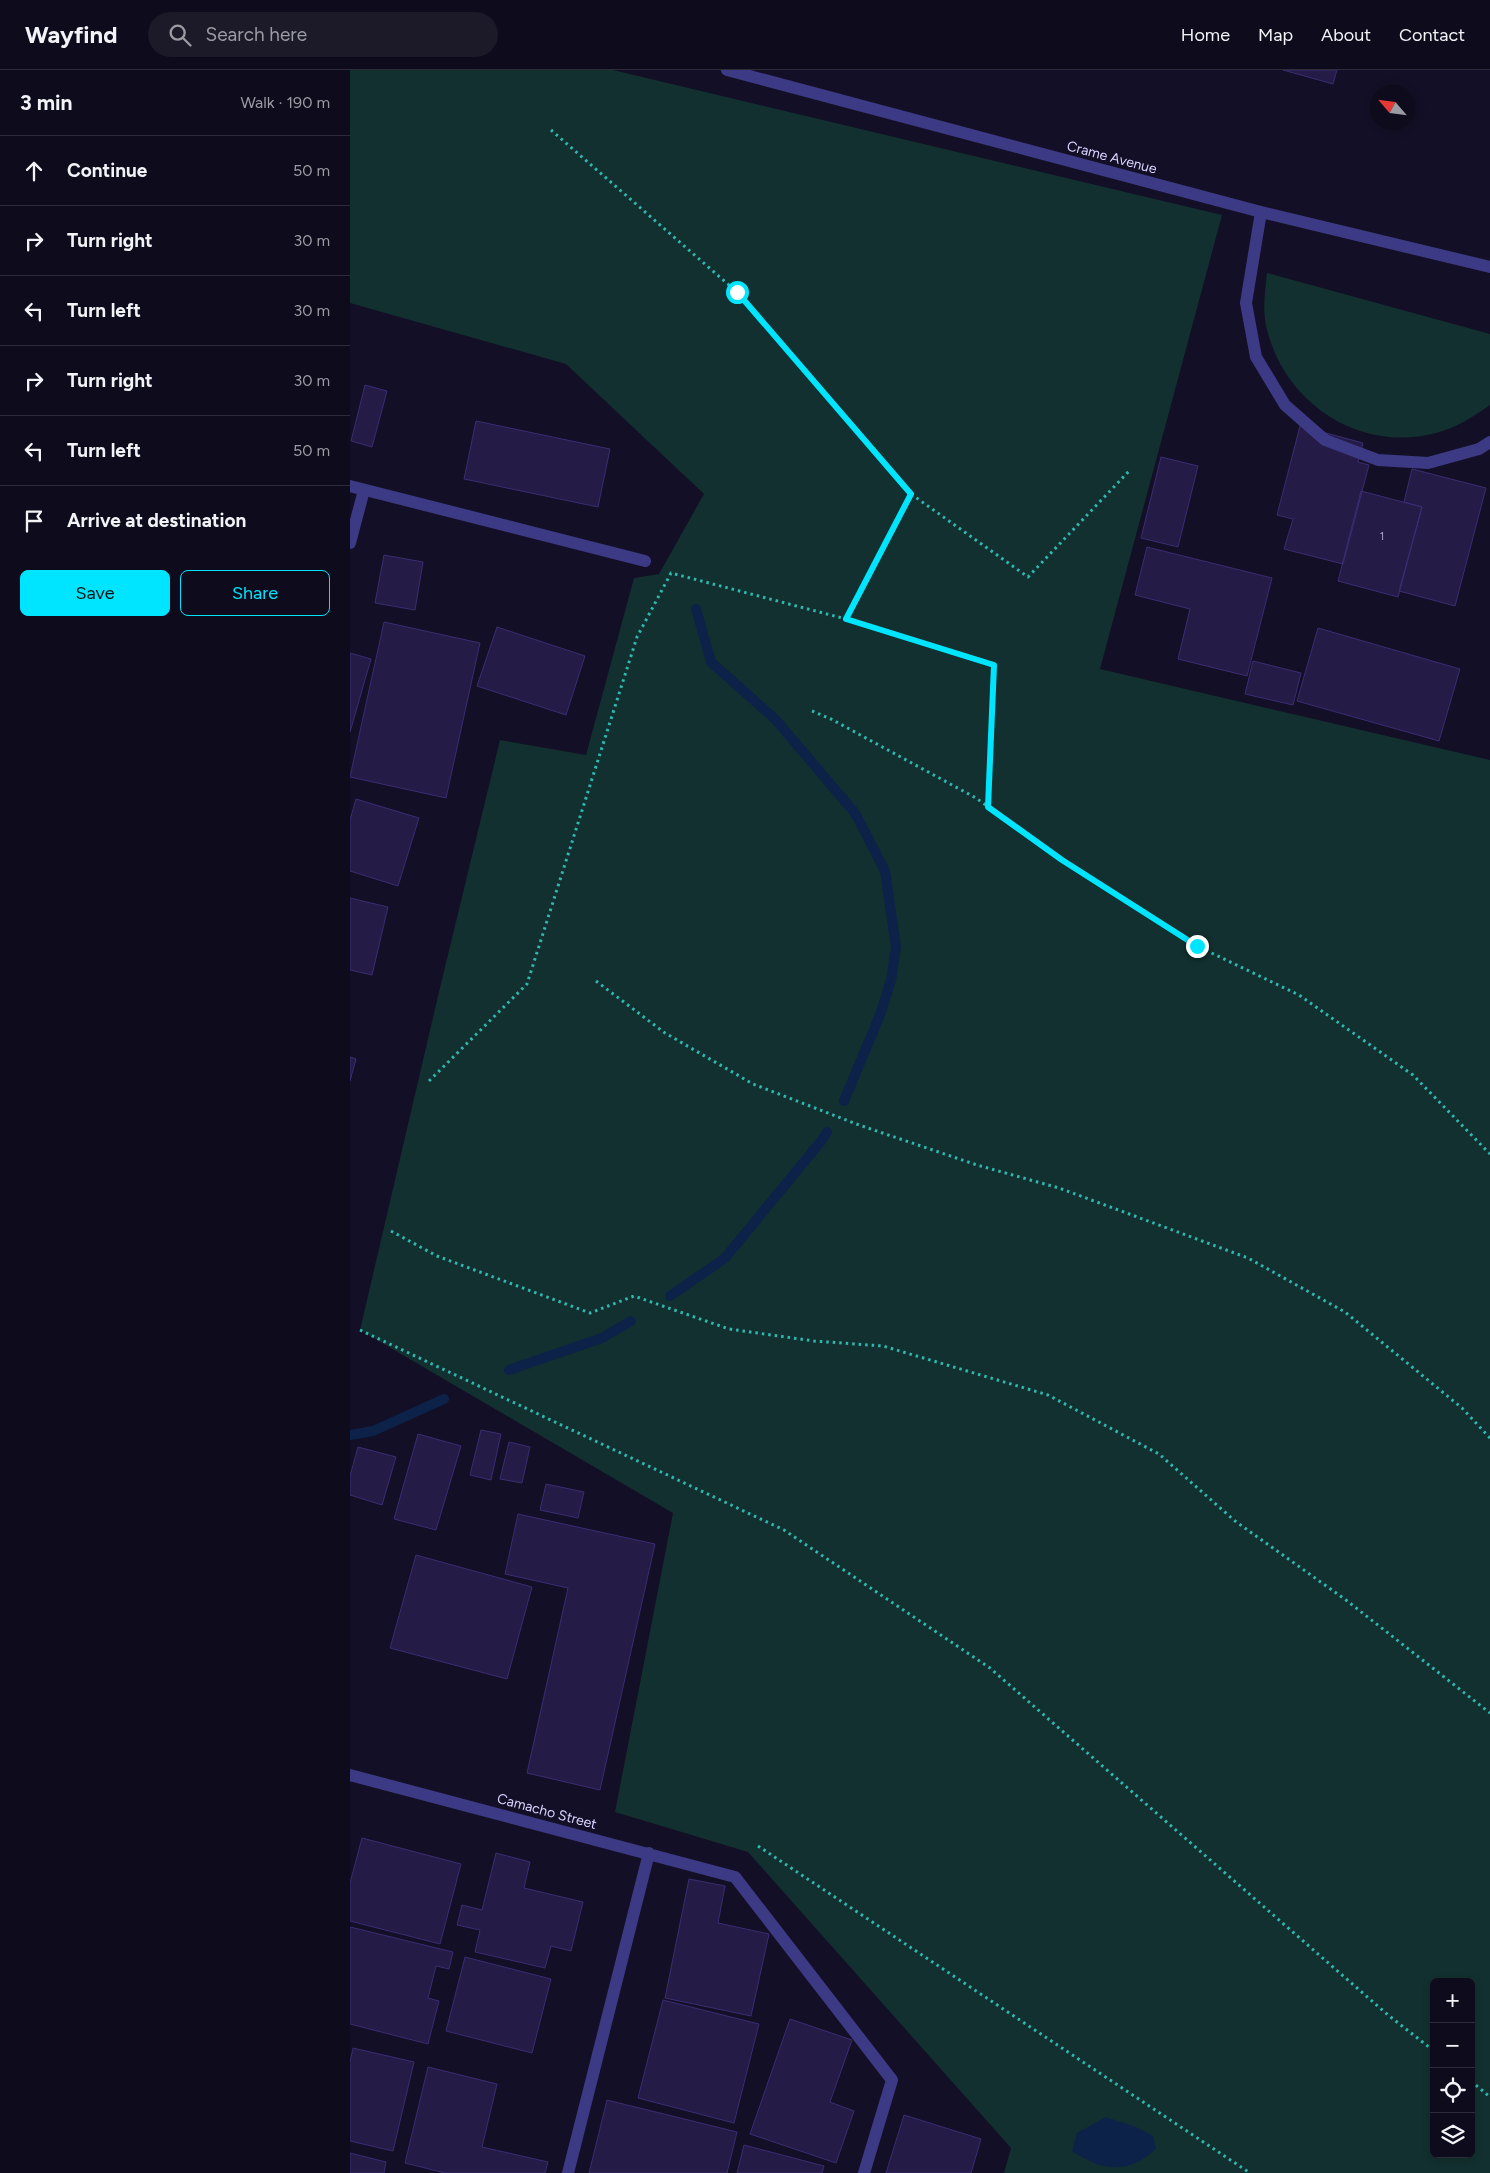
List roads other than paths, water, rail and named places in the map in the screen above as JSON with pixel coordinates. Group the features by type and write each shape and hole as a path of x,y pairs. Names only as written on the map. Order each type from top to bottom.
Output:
{"street":[{"name":"Crame Avenue","path":"727,70 1261,212 1490,267"},
{"path":"1261,212 1246,303 1256,357 1285,405 1325,440 1378,460 1428,463 1479,449 1490,442"},
{"path":"350,486 645,561"},
{"path":"350,543 364,490"},
{"name":"Camacho Street","path":"350,1775 735,1877 892,2080 864,2173"},
{"path":"568,2173 649,1853"}],"water":[{"path":"1106,2117 1136,2127 1153,2136 1156,2149 1136,2163 1116,2167 1095,2163 1072,2151 1077,2133"}],"waterway":[{"path":"696,609 711,662 775,719 855,813 885,871 896,947 891,980 880,1015 844,1101"},
{"path":"670,1296 725,1258 827,1132"},
{"path":"509,1370 602,1338 631,1321"},
{"path":"350,1435 373,1431 444,1399"}]}
